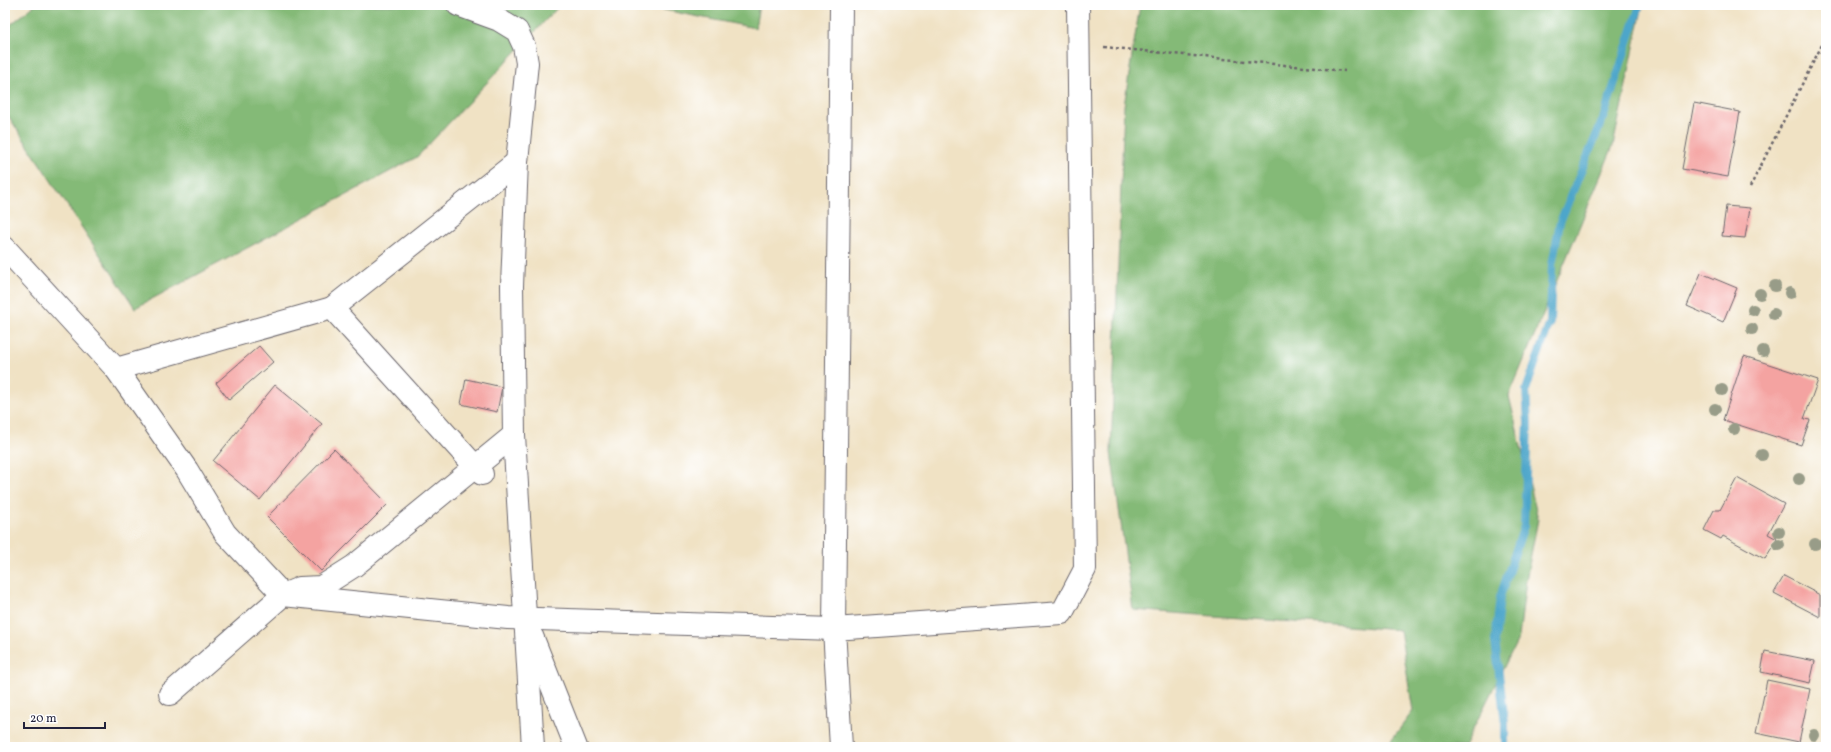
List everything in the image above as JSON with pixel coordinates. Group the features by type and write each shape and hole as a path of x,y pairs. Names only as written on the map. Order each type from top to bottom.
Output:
{"street":[{"path":"458,5 499,20 517,31 524,46 527,63 517,162 512,286 514,435 533,747"},
{"path":"841,5 834,629 841,747"},
{"path":"5,248 116,369 187,470 225,533 283,595 525,618 834,629 1062,613 1085,569 1078,5"},
{"path":"116,369 332,308 517,162"},
{"path":"332,308 479,470"},
{"path":"170,694 283,595 300,588 321,587 354,566 479,470 514,435"},
{"path":"525,618 576,747"}],"path":[{"path":"1750,187 1826,37"},
{"path":"1078,44 1345,71"}],"green space":[{"path":"35,5 560,5 417,157 135,308 5,111 5,29"},
{"path":"639,5 759,5 755,28"},
{"path":"1140,5 1643,5 1613,146 1509,396 1538,519 1526,580 1519,637 1464,747 1386,747 1413,711 1400,630 1133,610 1111,452 1124,106"}],"building":[{"path":"1694,103 1740,112 1728,177 1682,169"},
{"path":"1726,206 1750,208 1745,238 1722,236"},
{"path":"1701,273 1737,288 1723,322 1687,306"},
{"path":"259,346 273,362 229,400 216,383"},
{"path":"1744,356 1818,380 1804,419 1810,420 1801,445 1723,420"},
{"path":"466,379 502,387 497,412 461,404"},
{"path":"275,385 322,424 260,500 213,461"},
{"path":"334,449 388,504 321,571 267,517"},
{"path":"1737,478 1784,504 1768,534 1777,539 1765,559 1723,536 1721,539 1704,530 1714,510 1720,510"},
{"path":"1784,576 1820,595 1820,617 1774,593"},
{"path":"1765,651 1815,661 1810,683 1761,672"},
{"path":"1767,680 1810,689 1799,742 1756,733"}],"waterway":[{"path":"1505,747 1505,723 1495,641 1500,597 1524,526 1528,423 1526,390 1550,322 1552,265 1560,222 1603,119 1640,5"}]}
